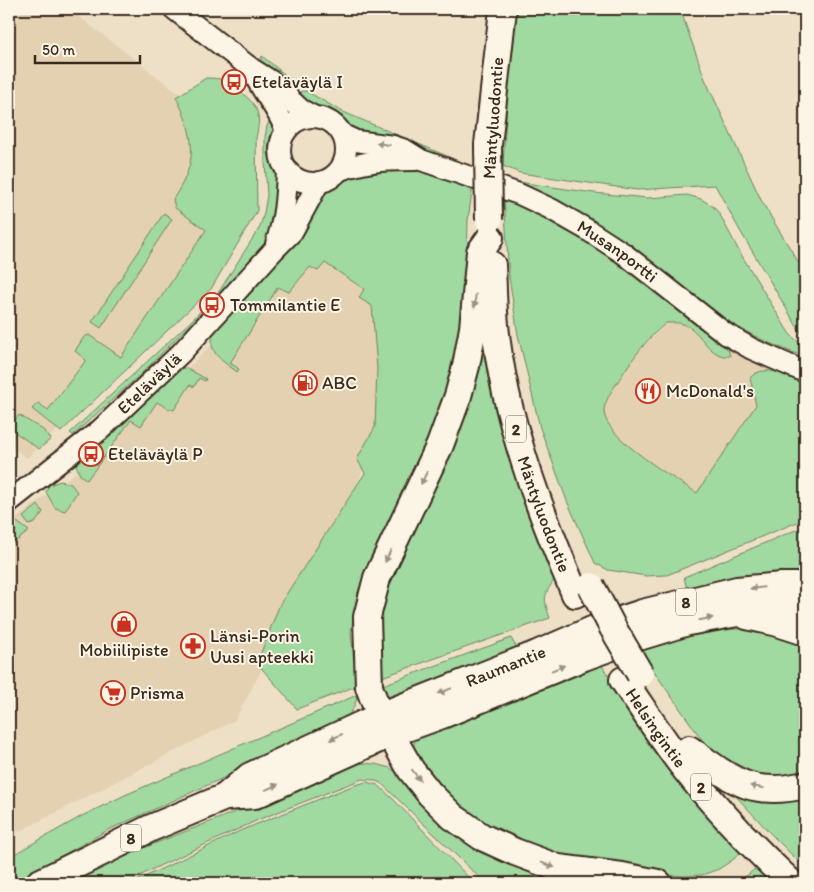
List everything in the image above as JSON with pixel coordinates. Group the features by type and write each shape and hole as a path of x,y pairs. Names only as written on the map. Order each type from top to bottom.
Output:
{"highway":[{"name":"Mäntyluodontie","path":"503,9 488,145 490,238 502,294 514,372 536,458 583,590 613,628 631,677"},
{"path":"490,238 480,252 472,328 466,366 458,396 440,444 377,578 367,617 366,646 369,686 385,725 411,770 430,794 453,817 482,837 558,868 622,876 658,883"},
{"name":"Raumantie","path":"39,883 150,828 225,797 255,795 385,725 528,658 600,628 642,613 737,590 805,586"},
{"name":"Raumantie","path":"385,725 442,715 642,636 688,622 781,605 805,604"},
{"name":"8","path":"736,614 774,622 805,632"},
{"name":"Helsingintie","path":"631,677 667,720 723,796 805,878"},
{"name":"Helsingintie","path":"631,677 660,734 689,774 758,851 791,883"},
{"path":"689,749 730,779 747,786 771,790 790,789 805,785"}],"main road":[{"path":"174,9 252,69 271,81 300,108 315,117"},
{"path":"252,69 261,89 276,109 286,130"},
{"path":"315,117 323,118 334,124 342,135 346,150 345,159 340,170 332,177 319,182 308,182 298,179 287,170 281,157 281,143 286,130 299,120 315,117"},
{"name":"Musanportti","path":"342,135 356,141 393,146 405,150 421,160 519,194 565,217 623,253 726,334 752,350 803,371"},
{"name":"Musanportti","path":"340,170 365,162 384,159 421,160"},
{"name":"Eteläväylä","path":"274,250 285,210 287,170"},
{"name":"Eteläväylä","path":"9,502 100,430 181,353 292,232 319,182"}],"shaded area":[{"path":"23,9 69,9 184,97 219,226 119,373 27,458 9,446 9,31"},
{"path":"313,248 385,294 380,425 350,503 235,720 9,837 9,524 106,449 130,414 154,400"},
{"path":"667,323 684,324 693,330 715,354 730,356 728,349 748,361 771,370 753,375 750,378 756,405 698,493 626,445 607,422 603,411 610,394 635,355"}],"green space":[{"path":"517,9 680,9 705,79 762,202 805,273 805,336 799,330 715,185 637,190 520,173 503,166 508,82"},
{"path":"262,56 294,82 294,86 289,93 260,62"},
{"path":"206,78 217,78 226,82 250,100 257,110 259,122 256,138 257,211 211,289 61,432 32,409 38,403 48,410 86,360 75,351 84,337 89,335 121,357 206,230 175,208 173,199 185,178 190,165 191,155 188,125 176,97"},
{"path":"302,91 306,91 341,111 454,159 453,161 347,128 329,114 295,97"},
{"path":"271,118 278,125 274,147 280,174 272,235 237,277 143,372 73,435 70,433 193,319 220,290 260,227 267,195 265,137"},
{"path":"369,167 419,169 473,185 468,220 466,311 445,409 358,591 351,632 356,686 297,709 257,663 280,604 365,473 357,459 375,427 377,368 372,306 359,298 364,289 325,263 318,271 310,267 289,292 278,287 230,363 239,369 237,372 216,355 212,340 213,334 220,324 277,260 310,208 320,196 343,179"},
{"path":"518,182 594,193 648,198 687,195 701,199 714,207 720,215 739,251 789,333 805,346 805,357 778,347 736,326 611,233 572,209"},
{"path":"504,197 550,218 602,249 645,281 728,349 730,356 722,356 710,349 690,327 679,323 666,323 632,361 611,393 604,408 608,423 616,434 629,446 697,493 756,405 750,378 756,373 770,371 785,374 805,382 805,519 667,575 646,576 608,570 595,563 567,501 540,428 518,335 509,277"},
{"path":"164,213 172,219 101,328 92,322"},
{"path":"485,321 556,578 547,593 545,601 550,618 379,678 377,634 382,597"},
{"path":"187,368 206,379 205,381 199,378 194,387 190,385 174,410 157,402 141,426 131,420 87,480 80,475 76,465 173,370"},
{"path":"19,415 43,430 51,439 39,449 9,428"},
{"path":"61,481 71,484 77,492 65,511 55,508 46,492 49,485"},
{"path":"38,505 43,512 35,523 29,525 23,517"},
{"path":"17,522 29,531 9,547 9,528"},
{"path":"805,526 805,574 748,576 687,589 684,577"},
{"path":"752,628 805,642 805,774 777,782 742,776 714,757 638,647 694,634"},
{"path":"511,638 519,652 388,701 380,686"},
{"path":"599,661 629,706 743,849 734,859 719,869 702,875 684,876 635,873 513,844 449,800 420,764 413,750 415,739 425,730"},
{"path":"357,695 355,705 350,714 334,728 108,830 13,883 9,883 9,857 82,816 125,795"},
{"path":"360,763 390,768 406,779 444,824 600,883 485,883 381,783 362,779 260,819 126,883 67,883 95,867"},
{"path":"366,782 378,785 392,798 474,883 132,883 242,830"},
{"path":"737,791 805,794 805,868 734,794"},
{"path":"759,865 778,883 735,883 749,874"}],"place":[{"name":"Eteläväylä I","path":"234,82"},
{"name":"Tommilantie E","path":"212,305"},
{"name":"ABC","path":"305,383"},
{"name":"McDonald's","path":"648,391"},
{"name":"Eteläväylä P","path":"91,454"},
{"name":"Mobiilipiste","path":"124,624"},
{"name":"Länsi-Porin Uusi apteekki","path":"193,646"},
{"name":"Prisma","path":"113,693"}]}
